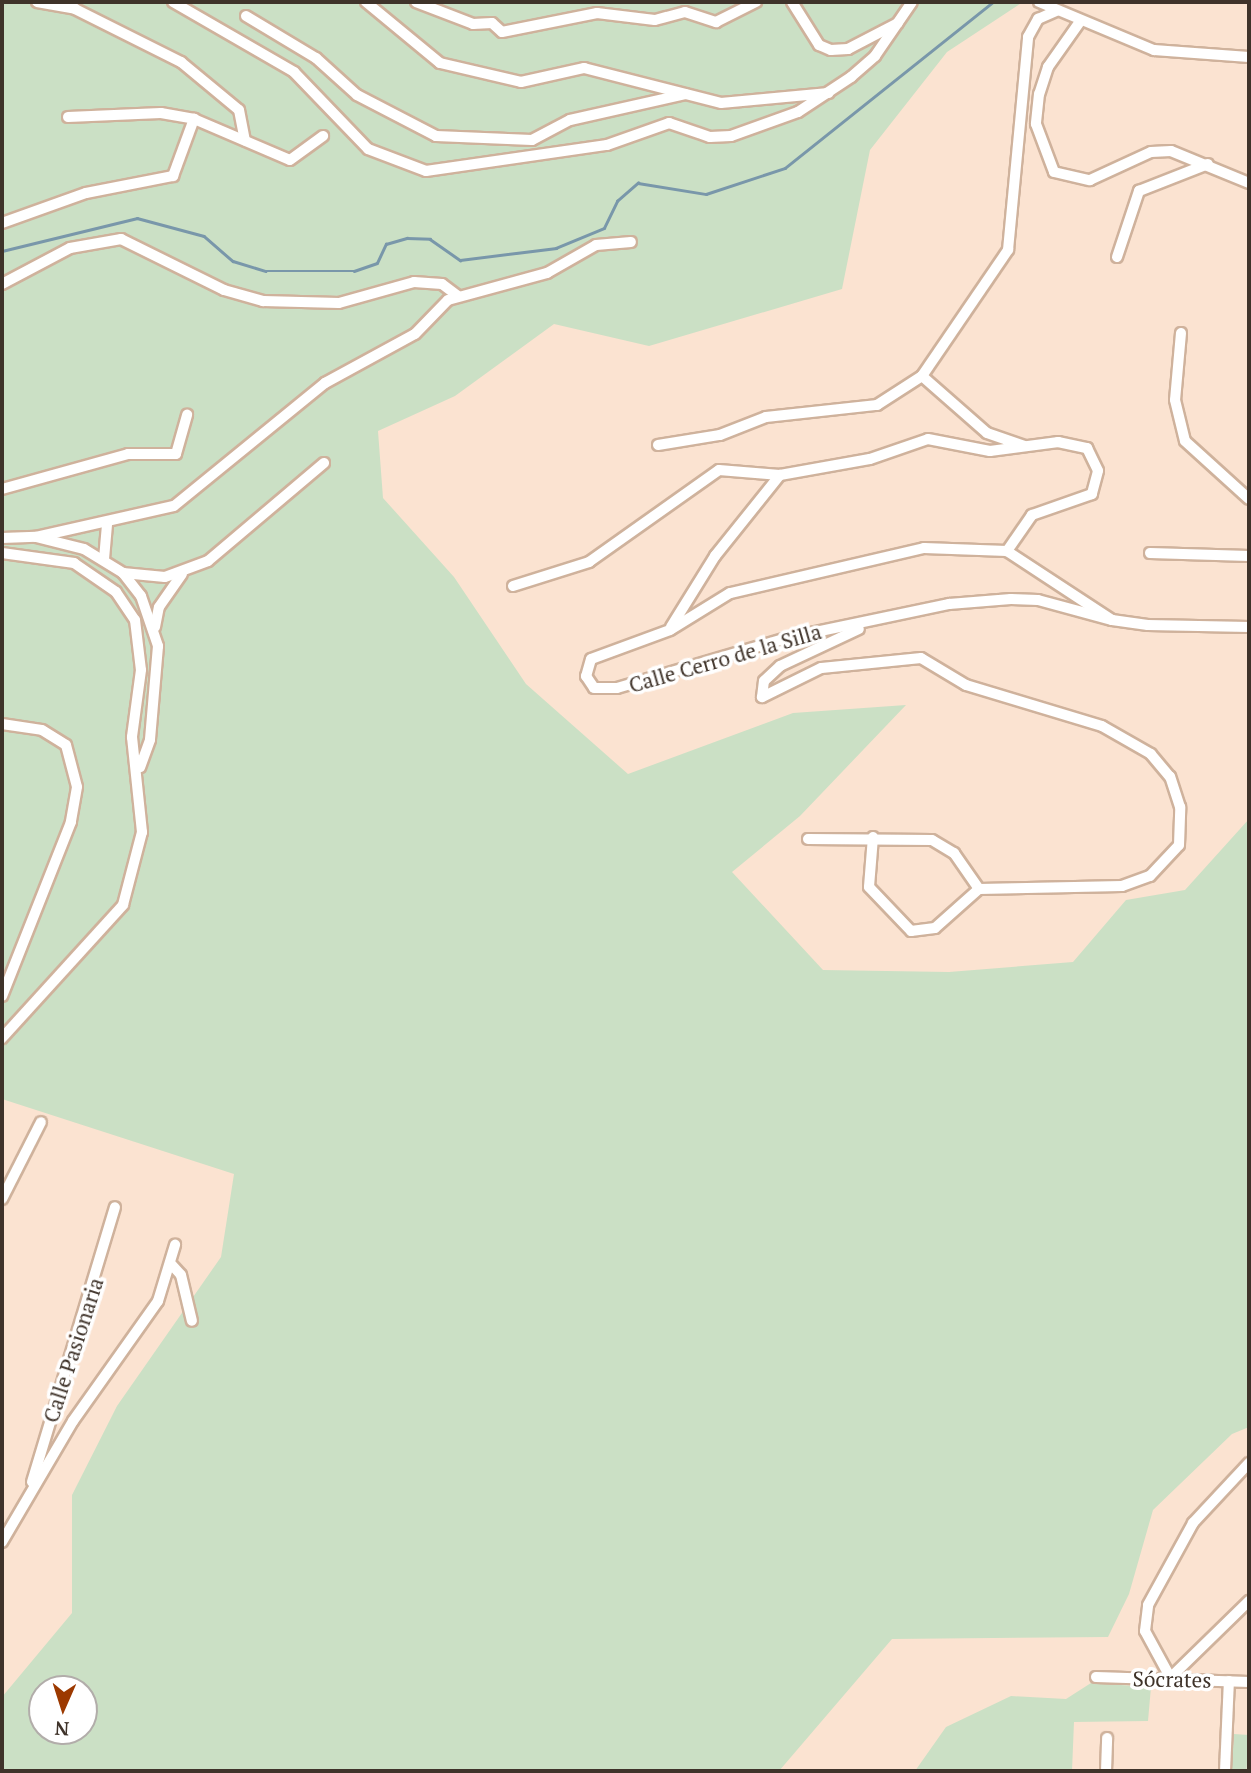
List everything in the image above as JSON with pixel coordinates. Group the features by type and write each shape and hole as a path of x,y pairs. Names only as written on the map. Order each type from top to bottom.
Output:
{"street":[{"path":"37,2 75,9 181,62 239,110 245,140"},
{"path":"173,2 294,72 368,149 412,169 542,158 623,141 669,123 719,138 798,112 830,93 875,57 903,20 912,2"},
{"path":"366,2 452,67 533,82 584,68 740,104 830,93"},
{"path":"416,2 473,24 492,23 502,32 597,13 655,20 685,12 716,22 755,2"},
{"path":"792,2 819,45 831,50 867,42 903,20"},
{"path":"1039,2 1079,23 1154,50 1249,57"},
{"path":"658,445 720,435 766,417 877,405 922,376 1008,250 1028,37 1038,19 1056,11"},
{"path":"246,16 316,58 357,95 436,136 532,141 570,120 688,94"},
{"path":"1079,23 1048,67 1039,94 1036,124 1054,172 1090,180 1151,152 1208,164 1249,183"},
{"path":"68,117 161,113 194,119 290,160 323,136"},
{"path":"2,223 86,193 173,176 194,119"},
{"path":"1116,257 1139,191 1208,164"},
{"path":"2,284 70,248 121,239 224,290 275,303 338,303 414,282 442,284 457,296"},
{"path":"2,538 36,537 174,506 325,383 415,334 457,296 537,277 596,245 631,242"},
{"path":"1181,333 1175,400 1185,441 1249,499"},
{"path":"922,376 987,433 1030,447"},
{"path":"2,489 128,454 176,454 187,415"},
{"path":"513,586 589,562 719,470 780,475 870,459 928,439 990,451 1058,442 1087,448 1095,457 1097,484 1079,502 1032,515 1007,551 1112,620"},
{"path":"123,573 182,573 208,561 324,463"},
{"path":"670,630 715,556 780,475"},
{"path":"104,559 107,523"},
{"path":"36,537 104,559 123,573 155,626"},
{"name":"Calle Cerro de la Silla","path":"1007,551 924,548 757,584 670,630 591,659 589,684 602,690 661,680 787,638 949,604 1011,599 1112,620 1249,627"},
{"path":"1150,553 1249,556"},
{"path":"2,554 53,558 96,575 135,620 141,670 134,709 140,767 142,832 123,905 2,1038"},
{"path":"140,767 153,712 158,672 155,626 159,607 182,573"},
{"path":"873,622 780,666 764,681 762,697 821,668 921,658 966,685 1121,734 1151,754 1170,777 1180,837 1167,864 1150,876 1122,886 979,889 935,928 911,931 869,887 873,837"},
{"path":"141,670 158,672"},
{"path":"134,709 153,712"},
{"path":"2,724 42,730 66,745 77,787 71,822 2,996"},
{"path":"808,839 873,837 944,845 979,889"},
{"path":"2,1199 41,1122"},
{"name":"Calle Pasionaria","path":"29,1493 115,1207"},
{"path":"2,1542 29,1493 158,1301 172,1265 175,1245"},
{"path":"172,1265 181,1275 192,1321"},
{"path":"1249,1463 1193,1523 1148,1605 1145,1631 1169,1677 1249,1601"},
{"name":"Sócrates","path":"1096,1678 1169,1677 1249,1682"},
{"path":"1225,1771 1229,1681"},
{"path":"1106,1771 1107,1738"}],"green space":[{"path":"2,2 1023,2 947,52 870,150 842,289 649,346 554,324 455,396 378,431 383,498 454,577 526,684 628,774 793,713 906,705 800,816 732,872 823,970 949,972 1073,962 1126,900 1185,890 1249,819 1249,1427 1232,1434 1153,1510 1129,1594 1108,1637 892,1639 779,1771 2,1771 2,1697 72,1613 72,1495 117,1406 221,1257 234,1174 2,1099"},
{"path":"1091,1683 1151,1687 1148,1721 1074,1722 1072,1771 915,1771 946,1727 1011,1696 1066,1699"},
{"path":"1234,1734 1249,1735 1246,1771 1231,1771"}],"waterway":[{"path":"2,251 137,218 204,236 233,261 265,271 354,271 377,263 386,244 407,238 430,239 460,260 556,248 604,228 617,201 638,183 706,194 785,168 993,2"}]}
